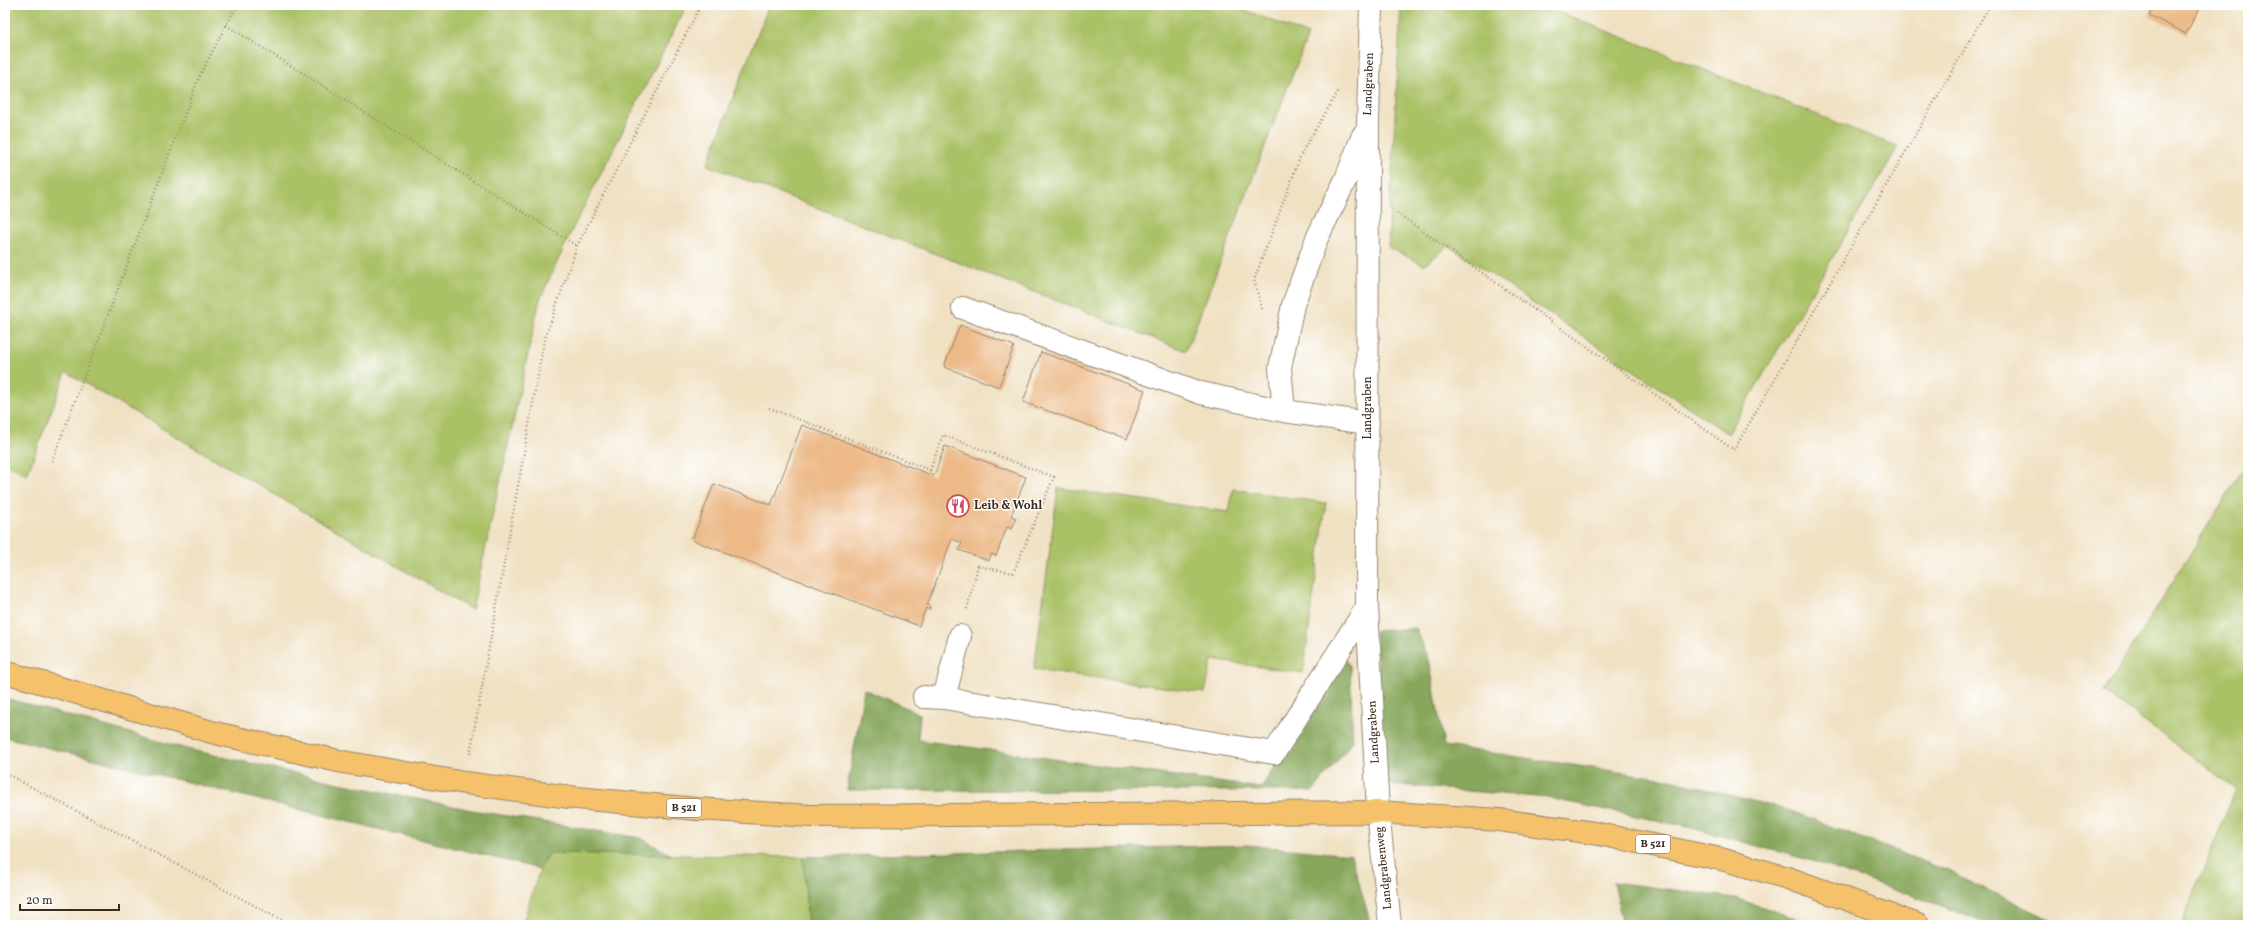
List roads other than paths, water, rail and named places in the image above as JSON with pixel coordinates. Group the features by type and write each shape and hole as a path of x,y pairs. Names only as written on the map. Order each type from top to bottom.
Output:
{"main road":[{"name":"B 521","path":"5,672 215,733 343,762 465,783 577,798 697,809 811,816 1378,812 1499,820 1594,833 1720,859 1788,878 1918,925"}],"street":[{"name":"Landgraben","path":"1371,5 1368,122 1367,607 1378,812"},
{"path":"1284,411 1280,368 1293,305 1317,238 1346,179 1368,122"},
{"path":"962,308 1201,393 1284,411 1368,423"},
{"path":"960,636 934,698 1274,752 1367,607"},
{"name":"Landgrabenweg","path":"1378,812 1390,925"}],"place":[{"name":"Leib & Wohl","path":"958,506"}]}
